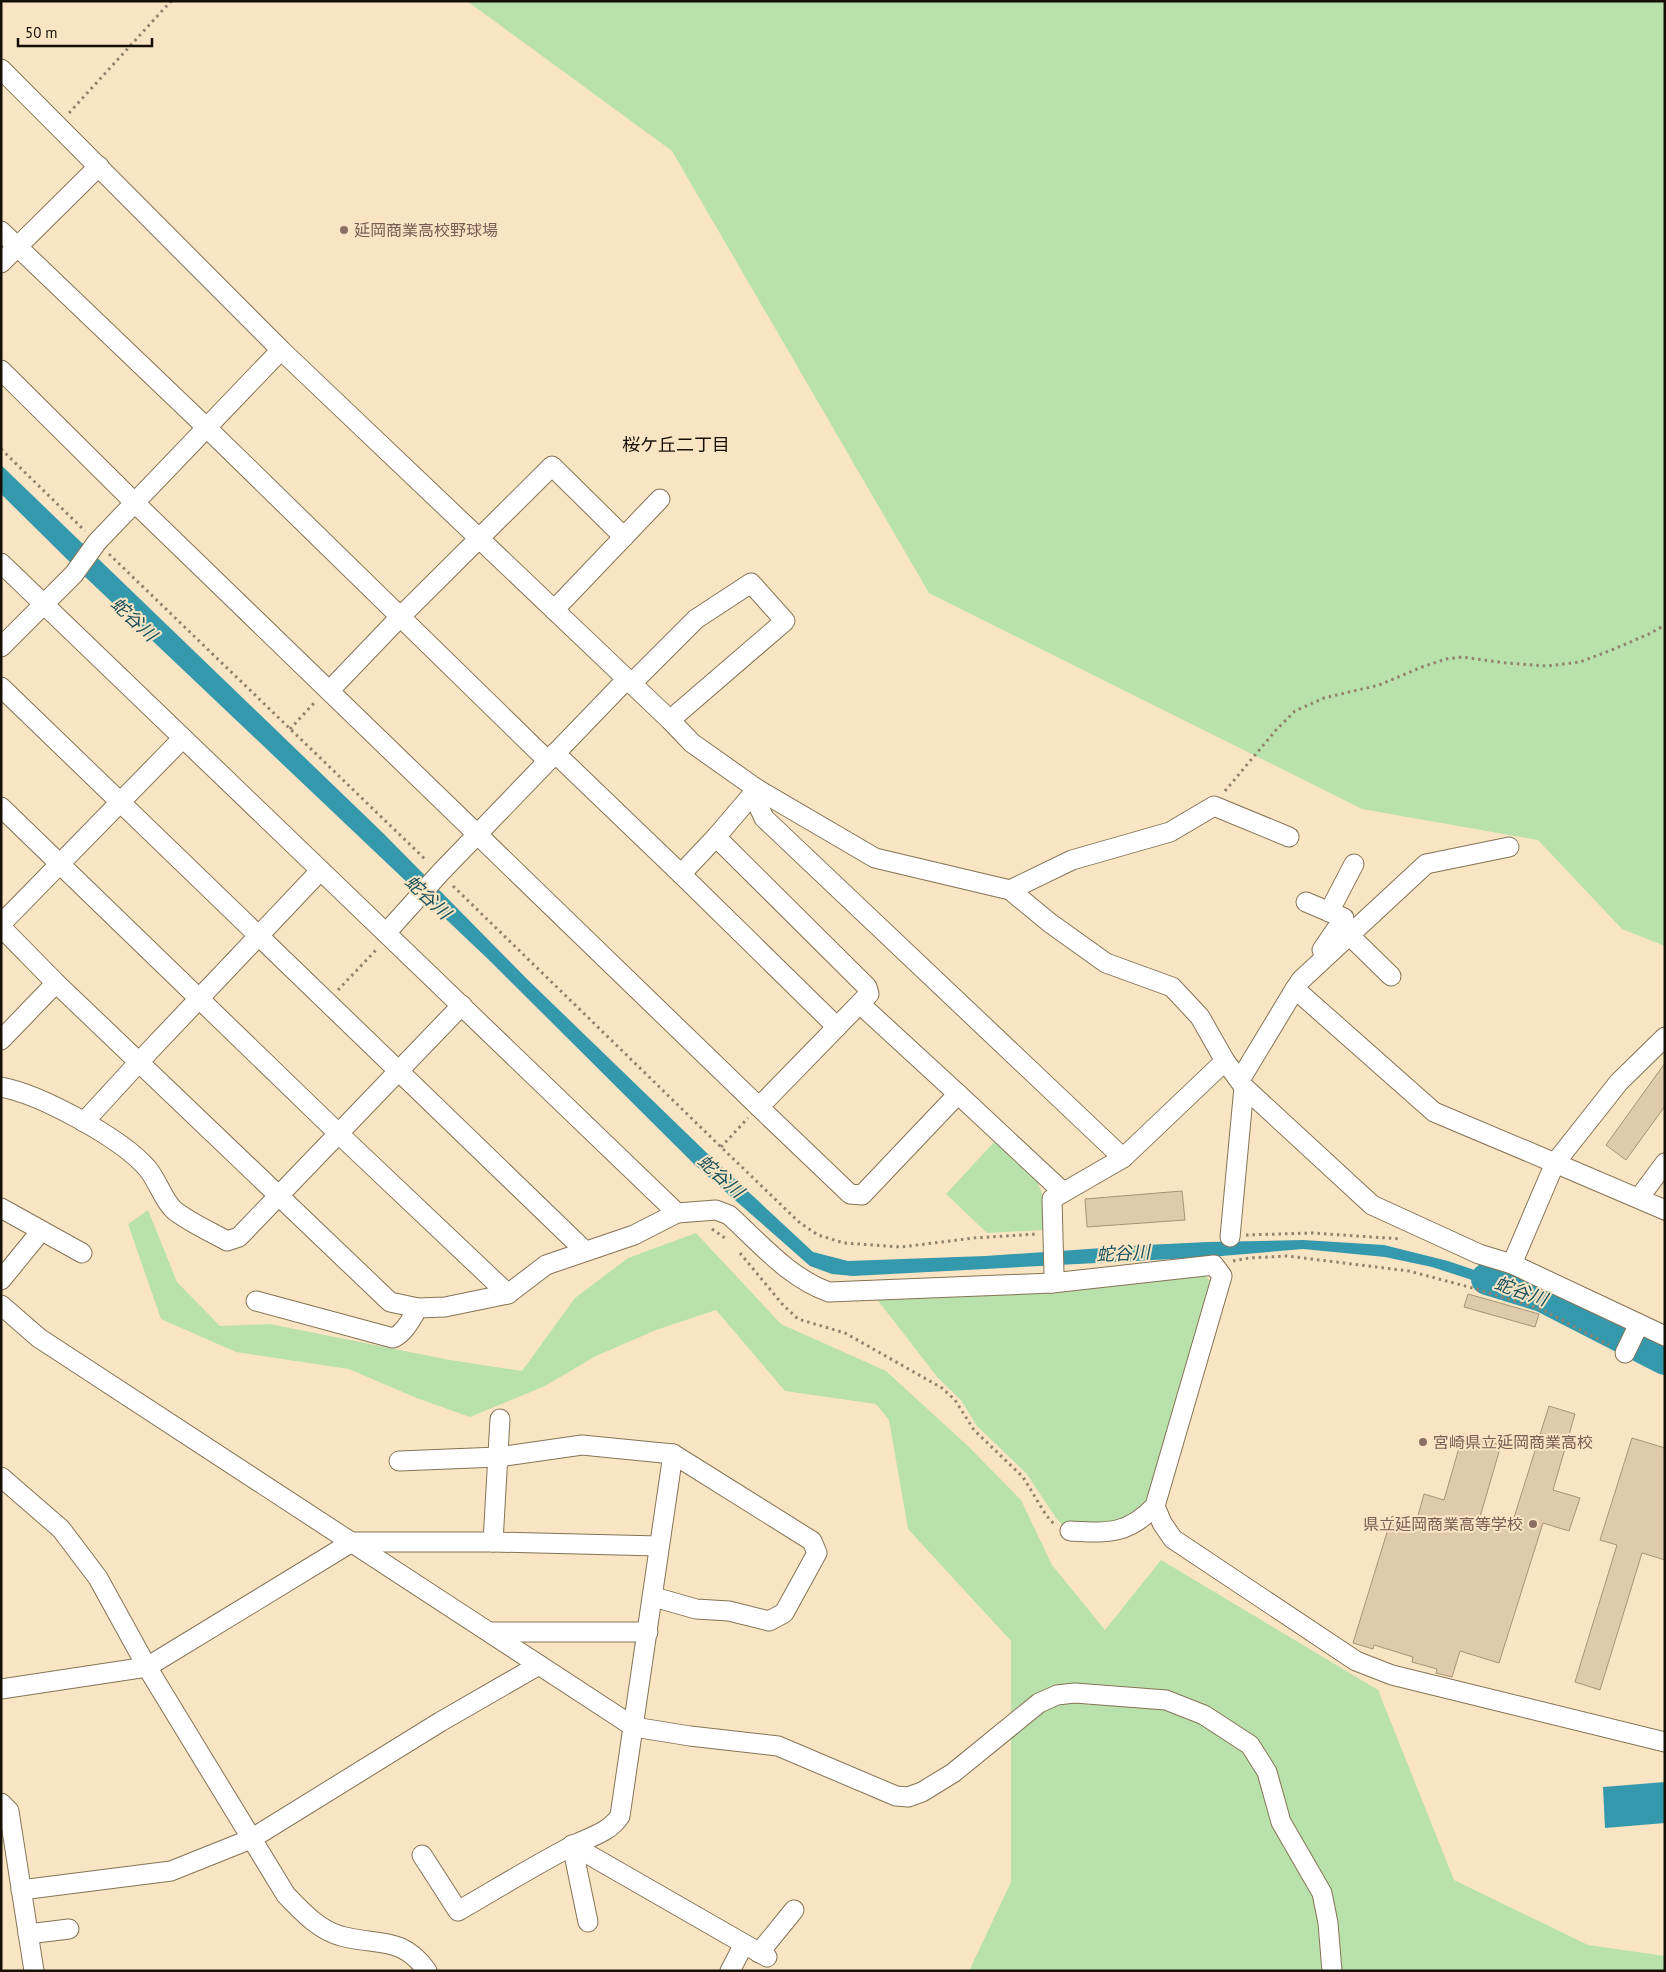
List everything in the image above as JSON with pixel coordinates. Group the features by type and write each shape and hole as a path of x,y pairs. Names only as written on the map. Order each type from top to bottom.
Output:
{"street":[{"path":"1,69 281,350 692,743 757,788 876,858 1010,890 1050,923 1106,963 1172,987 1200,1017 1225,1061 1242,1083 1372,1205 1479,1254 1512,1264 1665,1336"},
{"path":"1,263 99,166"},
{"path":"1,231 206,427 400,617 681,874 837,1027"},
{"path":"1,648 74,574 97,542 281,350"},
{"path":"1,370 135,503 850,1194 862,1195 958,1094"},
{"path":"329,689 552,466 624,537"},
{"path":"554,610 660,499"},
{"path":"1,563 320,871 684,1212"},
{"path":"388,934 415,901 551,757 696,619 751,582 784,621 670,720"},
{"path":"1,687 585,1251"},
{"path":"182,738 1,926 56,983 390,1302 418,1308 445,1307 508,1294 546,1265 634,1235 684,1212 716,1210 729,1216 798,1278 812,1286 829,1292 1053,1278 1214,1265 1222,1276 1155,1506 1143,1519 1126,1529 1100,1533 1070,1531"},
{"path":"681,874 716,837 757,788"},
{"path":"757,788 758,805 764,818 1123,1158"},
{"path":"1010,890 1072,860 1170,832 1214,806 1288,837"},
{"path":"1,807 339,1134 508,1294"},
{"path":"716,837 868,987 869,994 860,1004 759,1107"},
{"path":"1298,985 1426,864 1509,847"},
{"path":"1329,912 1354,864"},
{"path":"84,1122 320,871"},
{"path":"1230,1236 1242,1083 1298,985 1344,918 1306,902"},
{"path":"1349,935 1391,976"},
{"path":"1,1040 56,983"},
{"path":"1298,985 1434,1112 1665,1210"},
{"path":"860,1004 1063,1192"},
{"path":"1,1087 11,1089 55,1107 124,1146 153,1174 172,1209 227,1241 239,1237 462,1005"},
{"path":"1512,1264 1555,1163 1619,1082 1665,1037"},
{"path":"1053,1278 1052,1199 1123,1158 1225,1061"},
{"path":"1638,1198 1665,1162"},
{"path":"1,1208 82,1253"},
{"path":"1,1280 41,1231"},
{"path":"256,1301 393,1338 398,1336 407,1326 418,1308"},
{"path":"1,1305 39,1338 634,1728 778,1746 896,1796 908,1797 922,1792 953,1773 1039,1703 1057,1695 1075,1693 1166,1700 1204,1715 1250,1745 1267,1772 1281,1822 1322,1893 1328,1923 1332,1971"},
{"path":"1626,1351 1639,1324"},
{"path":"493,1542 500,1420"},
{"path":"399,1461 498,1457 582,1446 674,1454 812,1541 816,1553 784,1613 769,1621 729,1611 696,1609 654,1597"},
{"path":"422,1855 458,1912 572,1845 608,1830 616,1823 620,1816 634,1728 654,1597 659,1546 674,1454"},
{"path":"1,1477 61,1529 82,1554 98,1578 147,1667 286,1895 314,1923 340,1936 394,1944 418,1959 427,1971"},
{"path":"1155,1506 1162,1523 1173,1539 1356,1661 1392,1674 1665,1742"},
{"path":"1,1689 147,1667 352,1542 493,1542 659,1546"},
{"path":"489,1632 648,1632"},
{"path":"21,1890 171,1871 251,1839 440,1722 539,1665"},
{"path":"1,1803 9,1811 34,1971"},
{"path":"572,1845 588,1922"},
{"path":"572,1845 757,1951"},
{"path":"730,1971 757,1951 794,1910"},
{"path":"28,1934 69,1929"}],"path":[{"path":"58,126 171,1"},
{"path":"1,449 800,1223 818,1235 844,1243 901,1247 974,1238 1053,1240"},
{"path":"1214,806 1276,730 1295,711 1324,698 1379,685 1446,659 1462,657 1546,666 1580,662 1649,634 1665,625"},
{"path":"290,729 329,689"},
{"path":"327,1002 388,934"},
{"path":"721,1147 759,1107"},
{"path":"684,1212 730,1242"},
{"path":"1230,1236 1303,1233 1399,1240 1432,1232"},
{"path":"735,1247 783,1306 798,1319 844,1333 942,1388 955,1400 974,1430 1023,1477 1046,1515 1060,1530 1070,1531"},
{"path":"1217,1270 1228,1262 1249,1258 1288,1256 1410,1271 1541,1309 1626,1351"}],"green space":[{"path":"467,1 1665,1 1665,946 1622,929 1538,840 1362,809 929,593 672,151"},
{"path":"995,1141 1037,1181 1042,1193 1043,1230 987,1233 946,1194"},
{"path":"148,1210 177,1282 220,1326 270,1324 450,1360 522,1371 575,1298 628,1258 696,1233 781,1324 886,1371 969,1447 1021,1500 1052,1565 1105,1630 1161,1560 1378,1690 1454,1880 1588,1945 1665,1956 1665,1971 969,1971 1011,1882 1011,1641 908,1529 889,1420 876,1404 785,1391 716,1310 656,1330 596,1356 545,1386 470,1417 414,1397 349,1369 236,1352 161,1319 128,1224"},
{"path":"1205,1275 1213,1285 1148,1507 1137,1517 1099,1527 1062,1525 1026,1473 977,1426 961,1400 938,1378 876,1298"}],"water":[{"path":"1,465 384,834 527,979 711,1157 813,1252 848,1261 985,1256 1208,1242 1303,1240 1384,1245 1448,1261 1495,1277 1665,1352 1665,1363 1549,1305 1432,1267 1385,1257 1303,1249 1210,1257 853,1276 832,1274 810,1266 695,1165 489,960 80,572 1,494"},
{"path":"1665,1782 1665,1823 1605,1828 1603,1787"}],"building":[{"path":"1665,1063 1665,1106 1626,1160 1606,1145"},
{"path":"1182,1191 1185,1220 1087,1227 1085,1199"},
{"path":"1468,1294 1539,1314 1535,1327 1464,1307"},
{"path":"1549,1406 1575,1414 1553,1490 1580,1498 1569,1531 1543,1523 1499,1663 1460,1651 1452,1677 1436,1673 1437,1669 1412,1662 1413,1657 1374,1645 1373,1649 1353,1643 1392,1516 1416,1523 1424,1494 1444,1500 1463,1434 1501,1445 1480,1517 1512,1524"},
{"path":"1632,1438 1665,1448 1665,1560 1642,1553 1600,1690 1575,1682 1617,1545 1600,1540"}],"waterway":[{"name":"蛇谷川","path":"1487,1279 1542,1296 1665,1359"}],"place":[{"name":"延岡商業高校野球場","path":"344,230"},
{"name":"宮崎県立延岡商業高校","path":"1423,1442"},
{"name":"県立延岡商業高等学校","path":"1533,1524"}],"district":[{"name":"桜ケ丘二丁目","path":"676,444"}]}
